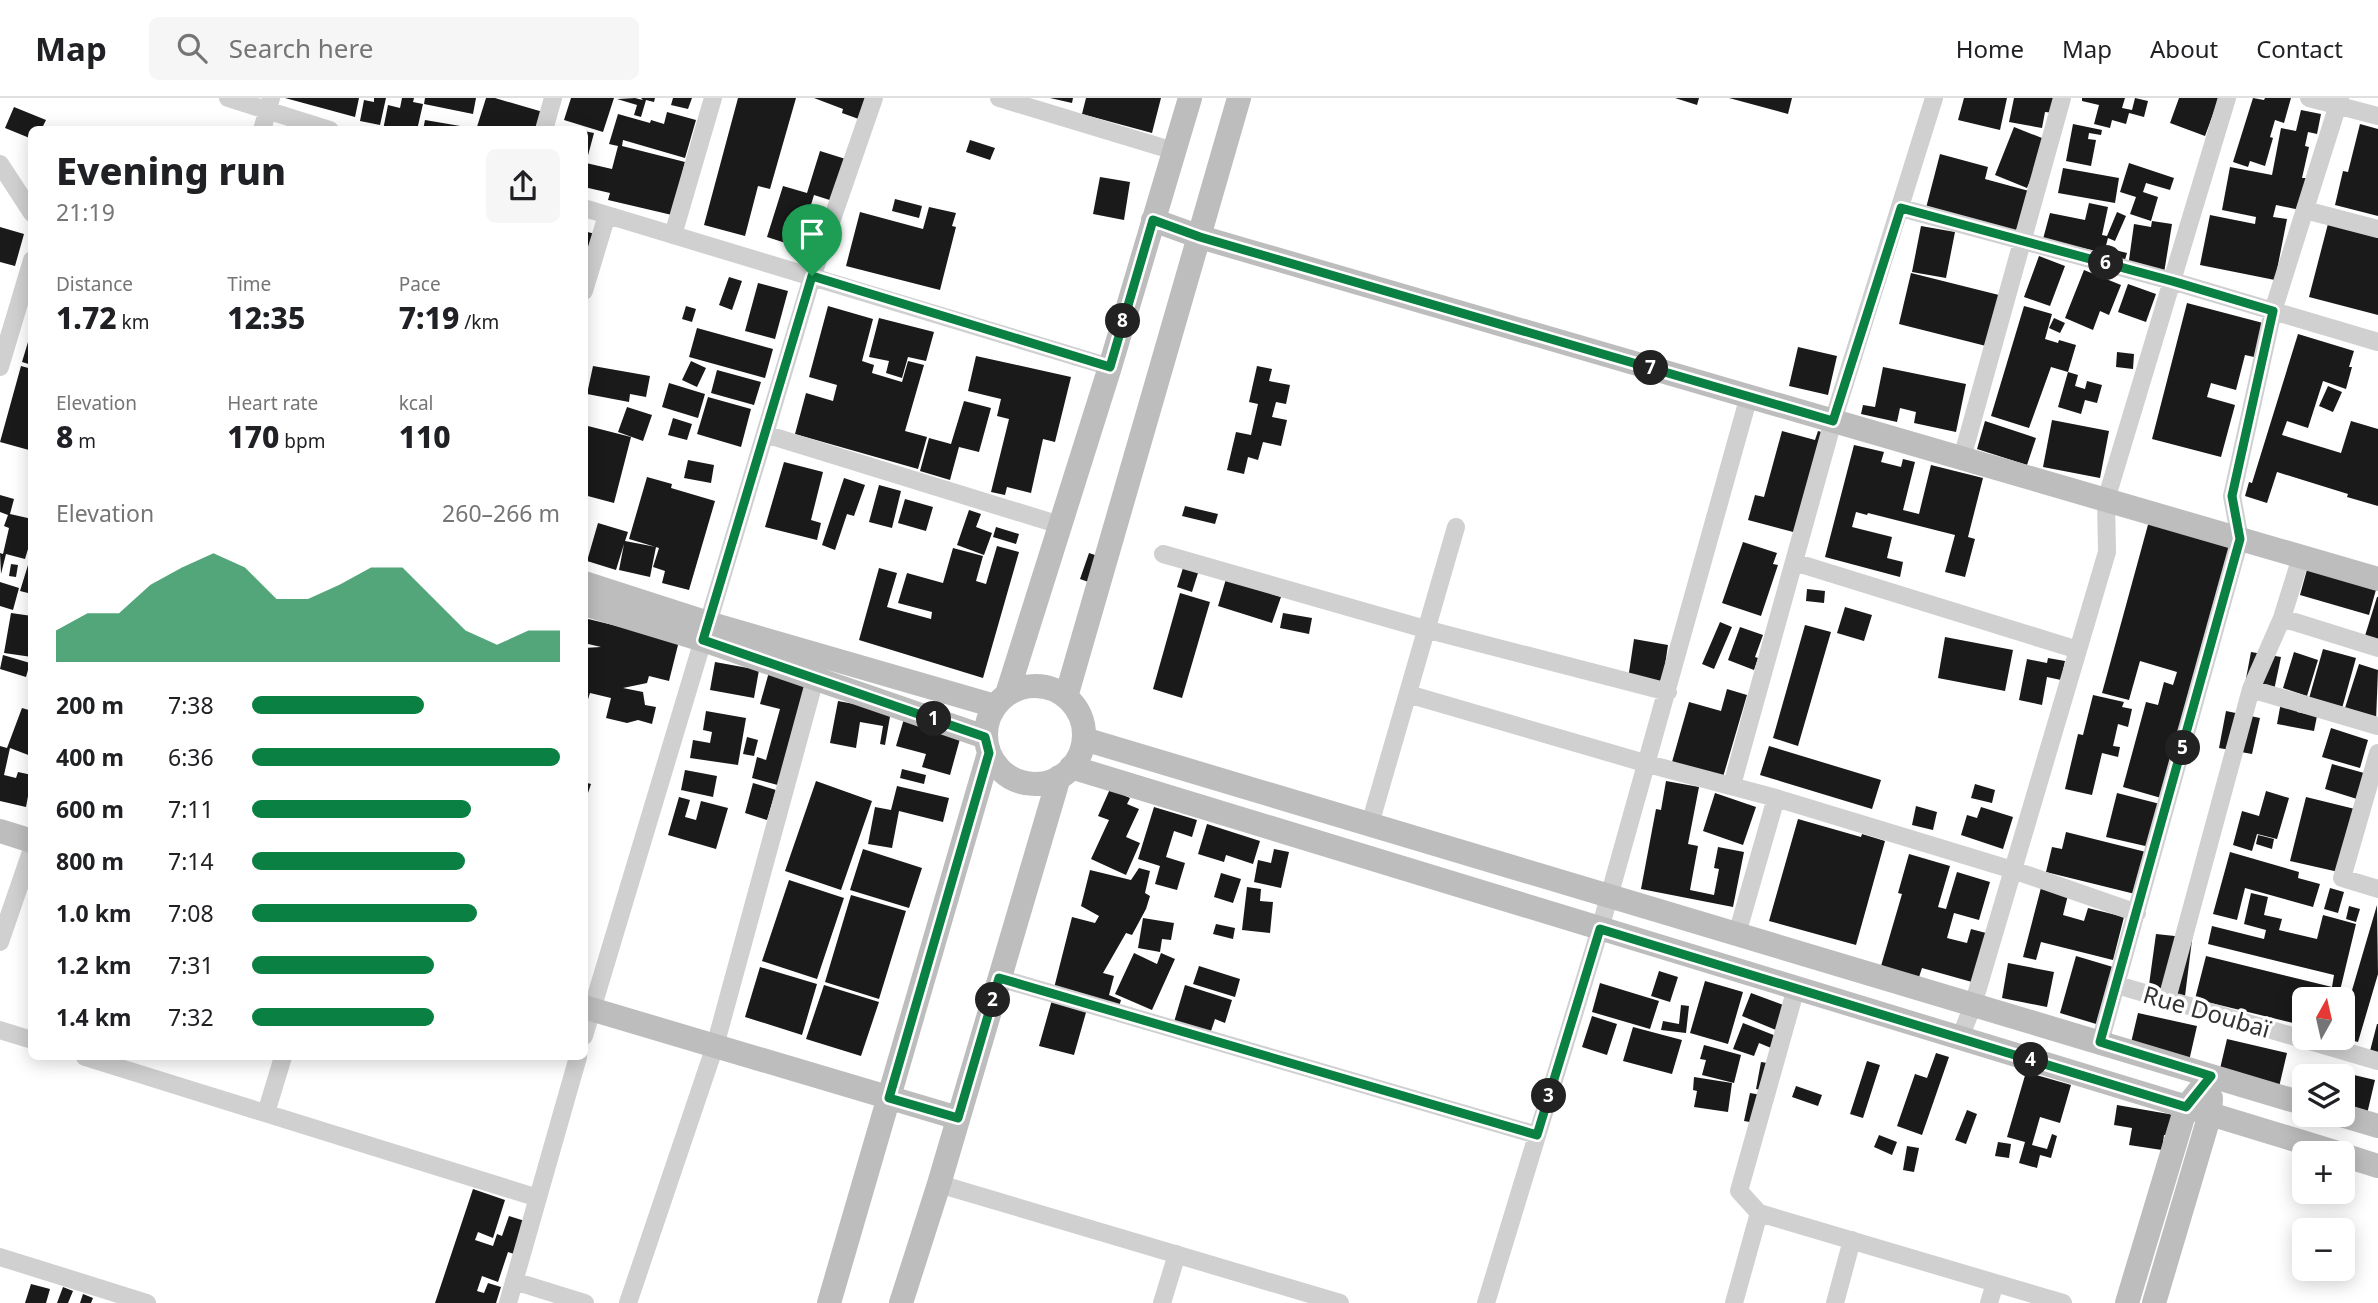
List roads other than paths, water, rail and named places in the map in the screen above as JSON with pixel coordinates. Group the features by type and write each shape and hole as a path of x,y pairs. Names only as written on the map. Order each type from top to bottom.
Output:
{"street":[{"path":"228,98 270,104 321,126"},
{"path":"545,126 552,98"},
{"path":"673,235 713,98"},
{"path":"588,1001 706,632 812,276 874,98"},
{"path":"999,98 1174,151"},
{"path":"829,1303 987,745 988,720 1001,700 1060,525 1190,98"},
{"path":"1066,697 1238,98"},
{"path":"1732,785 1833,421 1934,98"},
{"path":"1962,458 2062,98"},
{"path":"1960,1038 1973,1005 2107,552 2106,500 2227,98"},
{"path":"2309,98 2339,102 2378,116"},
{"path":"2100,1042 2240,539 2232,496 2273,311 2339,102"},
{"path":"263,126 270,104"},
{"path":"0,164 28,207"},
{"path":"1901,208 2172,281 2378,342"},
{"path":"588,209 1110,367"},
{"path":"2305,210 2378,229"},
{"path":"588,278 607,215"},
{"path":"1153,220 1200,237 2378,579"},
{"path":"0,367 28,273"},
{"path":"1486,1303 1648,764 1749,396"},
{"path":"765,434 1060,525"},
{"path":"1370,824 1456,527"},
{"path":"1163,554 1425,629 1668,692"},
{"path":"2167,999 2251,689 2282,618 2301,557"},
{"path":"1794,562 2078,650"},
{"path":"588,585 815,679 987,745 998,767 1011,778 1027,783 1043,783 1065,772 1600,929 2298,1141"},
{"path":"588,605 1001,700 1021,687 1052,689 1066,697 1076,708 1084,738 1080,754 1065,772 999,978 901,1303"},
{"path":"2282,618 2378,648"},
{"path":"628,1303 715,1046 815,679"},
{"path":"2251,689 2378,726"},
{"path":"1408,694 1776,798 2012,870 2137,913"},
{"path":"1084,738 2292,1100"},
{"path":"2378,753 2342,878 2378,889"},
{"path":"1738,934 1776,798"},
{"path":"0,831 28,840"},
{"path":"0,942 28,861"},
{"path":"999,978 1537,1135"},
{"name":"Rue Doubaï","path":"2116,985 2378,1061"},
{"path":"1796,988 1739,1191 1759,1213 2063,1303"},
{"path":"588,1004 715,1046 958,1118"},
{"path":"0,1030 28,1039"},
{"path":"95,1060 538,1198"},
{"path":"265,1113 282,1060"},
{"path":"508,1303 578,1060"},
{"path":"2127,1303 2186,1107 2211,1076"},
{"path":"2154,1303 2210,1114 2211,1076"},
{"path":"2355,1119 2378,1126"},
{"path":"2355,1159 2378,1166"},
{"path":"939,1184 1340,1303"},
{"path":"1734,1303 1759,1213"},
{"path":"1835,1303 1852,1241"},
{"path":"1162,1303 1177,1254"},
{"path":"0,1257 147,1303"},
{"path":"514,1281 586,1303"},
{"path":"1989,1303 1995,1283"}]}
